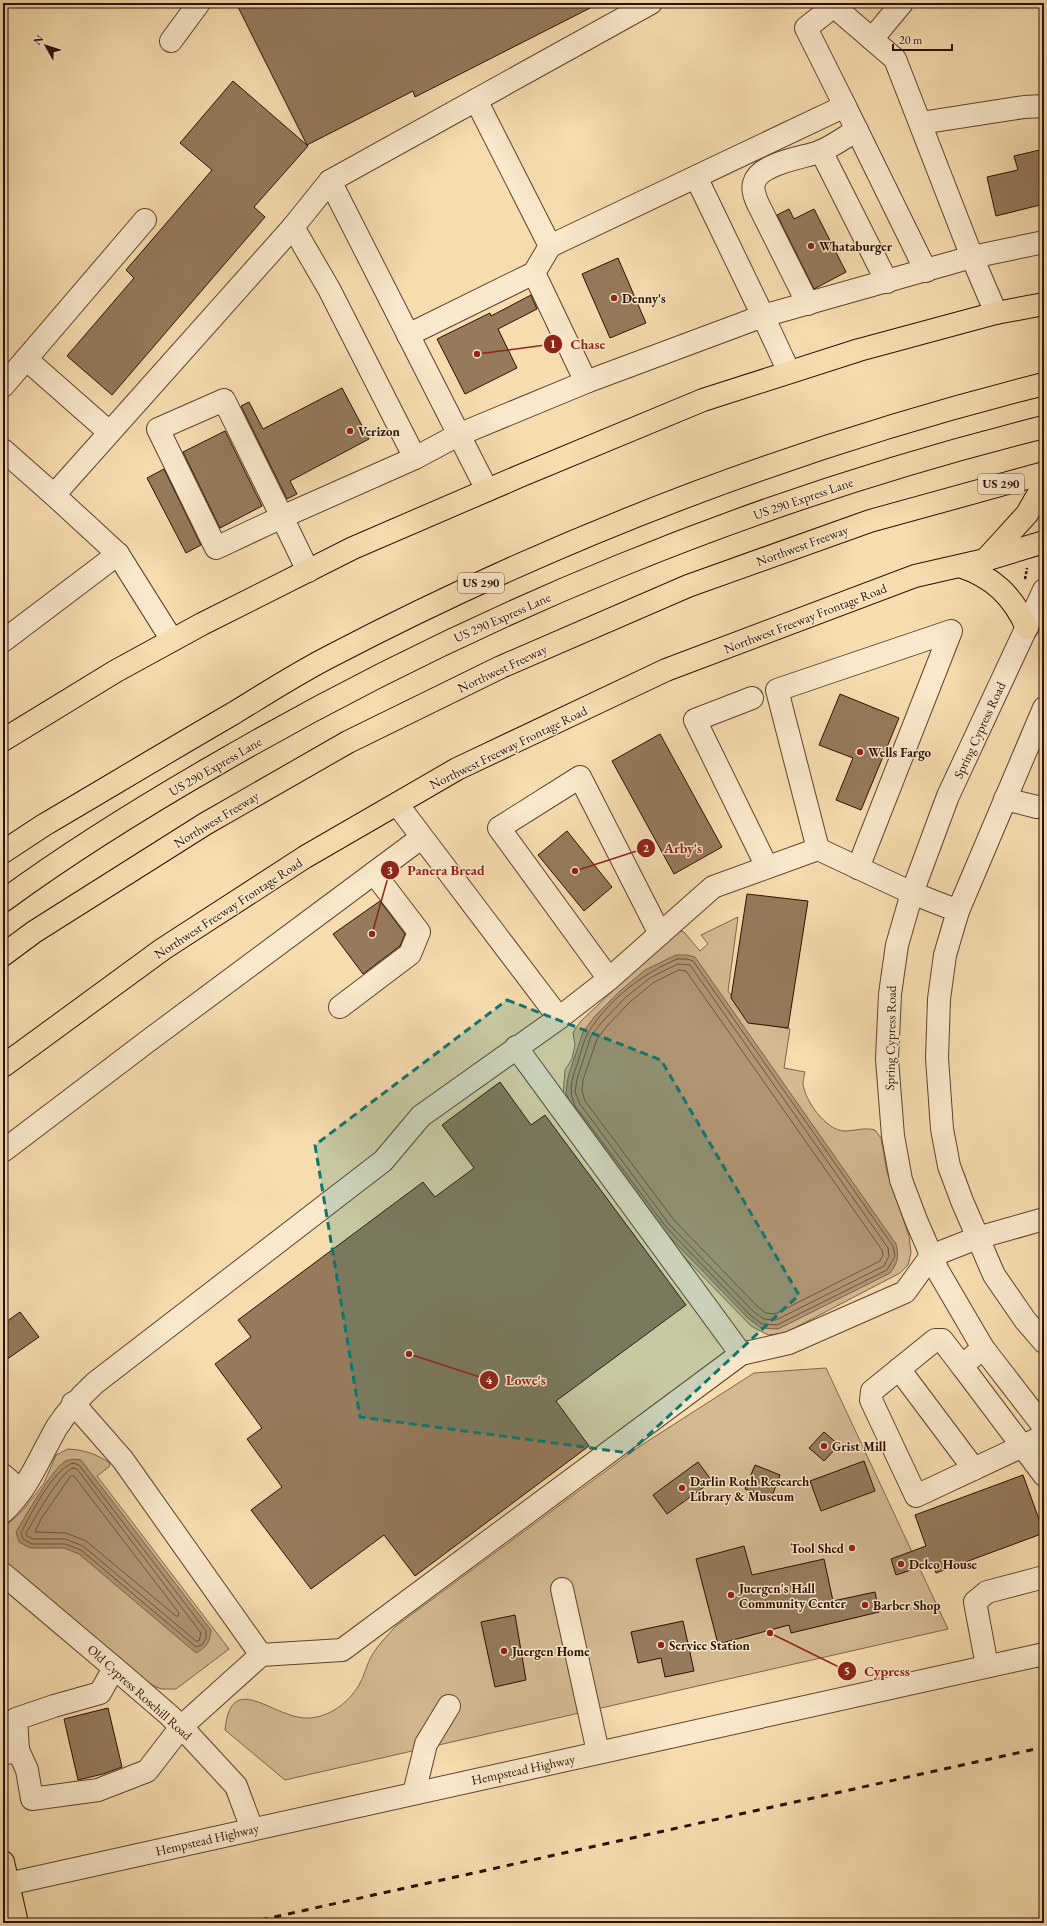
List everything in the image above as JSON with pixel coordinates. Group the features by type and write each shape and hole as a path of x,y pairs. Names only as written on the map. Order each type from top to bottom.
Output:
{"main road":[{"path":"3,740 172,640 353,548 487,490 703,400 859,350 996,313 1041,308"},
{"name":"US 290","path":"3,852 44,825 325,659 489,579 620,523 757,471 889,428 997,396 1044,384"},
{"name":"US 290 Express Lane","path":"3,900 162,796 264,737 431,650 549,596 699,535 844,483 977,444 1044,427"},
{"name":"Northwest Freeway","path":"3,956 34,932 205,824 348,742 501,666 688,586 870,521 1044,473"},
{"path":"985,560 1027,514 1044,484"},
{"name":"Northwest Freeway Frontage Road","path":"3,1066 163,949 305,857 457,769 666,670 916,576 985,560 1044,542"},
{"path":"960,566 985,576 996,584 1014,604 1027,628"},
{"path":"3,1862 6,1884 18,1923"}],"street":[{"path":"171,41 199,3"},
{"path":"54,494 293,226 330,181 651,3"},
{"path":"872,39 902,3"},
{"path":"926,271 806,28 832,5 895,59 972,257 996,313"},
{"path":"476,100 550,246"},
{"path":"408,335 534,273 550,246 845,106"},
{"path":"921,123 1024,107 1044,106"},
{"path":"808,304 758,204 754,193 754,183 762,171 781,163 820,151 857,130"},
{"path":"820,151 887,282"},
{"path":"696,176 789,372"},
{"path":"330,181 487,490"},
{"path":"3,386 145,220"},
{"path":"293,226 329,289 415,458"},
{"path":"128,411 158,429 216,548 415,458 458,435 586,382 763,316 972,257 1044,242"},
{"path":"534,273 586,382"},
{"path":"26,359 109,432"},
{"path":"158,429 224,400 308,571"},
{"path":"3,450 54,494 118,554 172,640"},
{"path":"3,641 118,554"},
{"name":"Spring Cypress Road","path":"1044,590 948,796 912,893 897,945 890,994 887,1059 892,1136 901,1180 931,1256 938,1272 983,1348 1044,1427"},
{"path":"818,849 777,690 950,631 858,868"},
{"path":"752,698 695,720 767,868"},
{"path":"1044,708 958,910 945,955 939,999 937,1058 938,1097 949,1166 977,1238 994,1275 1024,1320 1044,1342"},
{"path":"609,979 499,828 580,778 660,934"},
{"path":"1005,799 1038,807 1044,806"},
{"path":"397,804 421,838 559,1018"},
{"path":"3,1151 421,838"},
{"path":"3,1512 21,1491 38,1466 57,1427 73,1403 95,1383 383,1161 421,1116 516,1047 559,1018 609,979 713,887 818,849 912,893 958,910"},
{"path":"340,1007 410,954 419,932 374,873"},
{"path":"516,1047 741,1354"},
{"path":"114,1668 100,1693 16,1719 11,1752 27,1770 32,1799 98,1790 147,1771 181,1727 261,1655 342,1650 741,1354 789,1343 905,1292 931,1256 977,1238 1044,1219"},
{"path":"1044,1436 1023,1446 974,1468 916,1496 871,1400 872,1391 935,1340 942,1340 1023,1446 1044,1475"},
{"path":"962,1366 983,1348"},
{"path":"899,1369 974,1468"},
{"path":"73,1403 123,1460 261,1655"},
{"path":"3,1475 21,1491"},
{"name":"Old Cypress Rosehill Road","path":"3,1574 181,1727 236,1786 252,1829"},
{"path":"987,1666 975,1602 987,1592 1044,1577"},
{"path":"562,1589 598,1752"},
{"name":"Hempstead Highway","path":"6,1884 1044,1654"},
{"path":"414,1793 426,1744 448,1706"}],"path":[{"path":"1025,580 1027,566"}],"highlighted area":[{"path":"507,1000 661,1060 799,1295 629,1453 360,1417 315,1145"}],"shaded area":[{"path":"738,917 728,991 749,1021 790,1029 784,1068 805,1072 803,1084 808,1098 818,1114 830,1126 844,1131 871,1129 875,1130 881,1138 887,1172 909,1236 911,1253 908,1265 900,1273 785,1333 768,1335 751,1326 659,1231 563,1095 565,1070 572,1059 575,1045 573,1032 581,1021 677,930 684,932 700,951 708,944 701,935"},
{"path":"826,1368 948,1629 285,1780 225,1730 229,1712 236,1702 245,1699 297,1717 318,1717 338,1708 355,1692 361,1682 373,1653 396,1626 637,1448 754,1373"},
{"path":"68,1449 90,1453 110,1463 109,1467 97,1476 229,1649 176,1689 161,1689 145,1682 8,1569 3,1562 3,1529 24,1509 44,1483 56,1455"}],"water":[{"path":"676,955 695,957 896,1244 897,1259 895,1266 890,1273 778,1329 761,1328 748,1318 663,1230 572,1108 566,1093 568,1077 583,1032 595,1016 620,991 645,970"},
{"path":"73,1459 81,1460 211,1630 210,1638 207,1644 200,1651 196,1653 79,1554 64,1548 30,1548 19,1542 16,1532 38,1495 59,1467 65,1461"}],"building":[{"path":"236,3 600,3 415,97 413,91 307,145"},
{"path":"233,81 308,146 254,207 265,217 112,395 67,356 134,278 126,270 212,170 180,143"},
{"path":"1044,149 1044,204 996,216 987,177 1018,170 1014,156"},
{"name":"Whataburger","path":"789,209 794,219 814,209 846,272 814,289 777,215"},
{"name":"Denny's","path":"618,258 646,323 610,338 582,274"},
{"path":"531,295 537,309 498,329 517,368 465,394 437,339 490,313 491,316"},
{"path":"342,388 369,439 290,481 297,494 287,499 241,406 249,402 263,429"},
{"path":"225,431 262,506 220,528 183,452"},
{"path":"164,469 201,545 186,553 147,478"},
{"name":"Wells Fargo","path":"840,694 899,718 861,810 836,800 853,758 819,745"},
{"path":"660,734 722,847 674,874 612,761"},
{"path":"567,831 612,887 584,911 538,855"},
{"path":"747,894 808,901 788,1028 748,1023 731,998"},
{"path":"380,901 405,934 400,946 363,974 333,934"},
{"path":"500,1082 531,1125 545,1115 686,1305 556,1401 589,1446 415,1576 384,1535 311,1589 251,1510 282,1487 247,1439 262,1428 215,1364 251,1337 238,1320 423,1182 435,1197 474,1168 442,1125"},
{"path":"20,1312 39,1337 3,1362 3,1324"},
{"name":"Grist Mill","path":"824,1432 839,1445 824,1461 809,1448"},
{"path":"864,1461 875,1491 821,1511 810,1481"},
{"name":"Darlin Roth Research Library & Museum","path":"698,1462 712,1481 667,1514 653,1495"},
{"path":"755,1465 780,1475 771,1499 745,1489"},
{"path":"1023,1475 1044,1533 936,1573 933,1563 896,1575 891,1559 926,1546 915,1515"},
{"path":"744,1546 752,1575 824,1559 833,1601 875,1592 879,1612 791,1633 789,1625 718,1644 696,1559"},
{"name":"Juergen Home","path":"515,1615 526,1680 495,1687 481,1622"},
{"name":"Service Station","path":"683,1621 694,1671 665,1677 661,1658 638,1663 631,1632"},
{"path":"108,1708 122,1767 103,1774 78,1780 64,1719"}],"railway":[{"path":"247,1923 1044,1747"}],"place":[{"name":"Whataburger","path":"811,246"},
{"name":"Denny's","path":"614,298"},
{"name":"Chase","path":"477,354"},
{"name":"Verizon","path":"350,431"},
{"name":"Wells Fargo","path":"860,752"},
{"name":"Arby's","path":"575,871"},
{"name":"Panera Bread","path":"372,934"},
{"name":"Lowe's","path":"409,1354"},
{"name":"Grist Mill","path":"824,1446"},
{"name":"Darlin Roth Research Library & Museum","path":"682,1488"},
{"name":"Tool Shed","path":"852,1548"},
{"name":"Delco House","path":"901,1564"},
{"name":"Juergen's Hall Community Center","path":"731,1595"},
{"name":"Barber Shop","path":"865,1605"},
{"name":"Cypress","path":"770,1633"},
{"name":"Service Station","path":"661,1645"},
{"name":"Juergen Home","path":"504,1651"}]}
